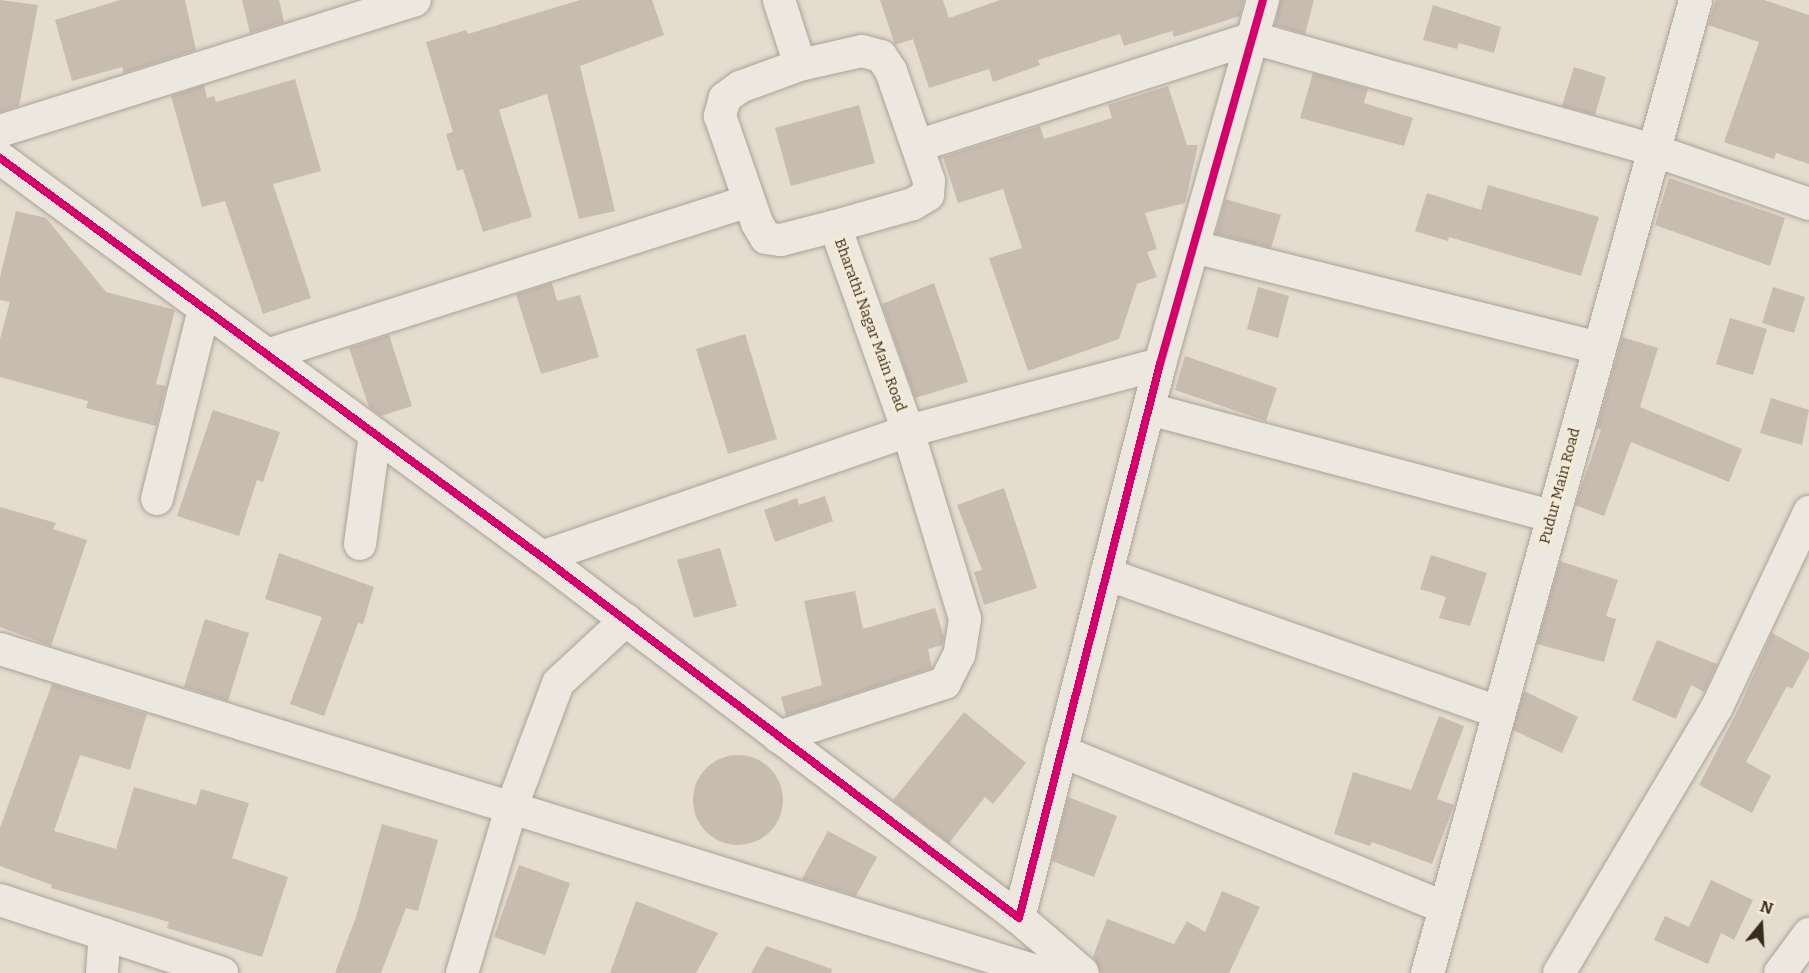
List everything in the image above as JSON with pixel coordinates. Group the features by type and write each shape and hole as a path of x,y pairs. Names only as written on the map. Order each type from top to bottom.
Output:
{"street":[{"path":"0,131 415,0"},
{"path":"779,0 800,65 740,87 725,98 720,116 749,201 766,238 781,240 835,226"},
{"path":"1018,918 1160,364 1263,0"},
{"name":"Pudur Main Road","path":"1427,973 1695,0"},
{"path":"917,146 1253,38 1653,150 1809,204"},
{"name":"Bharathi Nagar Main Road","path":"779,737 940,686 951,676 965,634 965,619 908,431 835,226 914,204 928,195 929,181 891,71 881,56 862,51 800,65"},
{"path":"0,158 626,620 1018,918 1083,973"},
{"path":"267,355 749,201"},
{"path":"1194,247 1598,348"},
{"path":"157,500 204,309"},
{"path":"542,557 908,431 1160,364"},
{"path":"1149,409 1552,516"},
{"path":"360,544 375,434"},
{"path":"1559,973 1717,707 1809,512"},
{"path":"1106,573 1498,712"},
{"path":"462,973 511,809 558,683 626,620"},
{"path":"0,649 1043,973"},
{"path":"1061,751 1445,908"},
{"path":"0,900 222,973"},
{"path":"102,973 105,934"},
{"path":"1780,973 1809,934"}],"building":[{"path":"0,0 38,5 19,106 0,112"},
{"path":"120,0 185,0 196,50 124,73 122,67 72,81 55,20"},
{"path":"242,0 279,0 284,22 250,33"},
{"path":"580,0 652,0 664,35 580,66 615,211 579,219 547,94 499,110 532,217 483,232 463,169 457,171 446,134 453,132 426,42 466,30 468,34"},
{"path":"880,0 943,0 949,18 1000,0 1244,0 1240,16 1174,37 1172,31 1124,46 1120,34 1038,60 1040,65 993,82 989,69 929,88 913,39 895,45"},
{"path":"1280,0 1314,0 1305,34 1275,25"},
{"path":"1716,0 1764,0 1809,15 1809,164 1776,153 1774,159 1724,142 1759,42 1708,25"},
{"path":"1433,5 1501,27 1494,53 1459,43 1457,49 1423,40"},
{"path":"1574,67 1606,77 1595,115 1562,106"},
{"path":"1313,73 1368,89 1364,103 1413,118 1404,146 1300,118"},
{"path":"295,79 321,171 273,184 311,298 263,314 225,201 202,207 171,96 204,85 207,98 214,96 216,102"},
{"path":"1168,86 1187,145 1198,145 1185,203 1145,213 1157,249 1147,252 1157,277 1137,284 1119,339 1028,371 989,258 1022,248 1003,189 958,203 943,157 1040,126 1044,139 1112,118 1108,105"},
{"path":"859,105 875,163 791,186 775,128"},
{"path":"1669,178 1785,218 1770,266 1655,225"},
{"path":"1488,185 1599,217 1581,276 1449,237 1448,241 1415,231 1427,193 1481,210"},
{"path":"1225,199 1281,215 1271,248 1216,234"},
{"path":"16,211 46,218 106,292 175,310 156,384 166,386 156,426 86,408 88,401 0,377 0,339 10,302 0,300 0,277"},
{"path":"552,283 557,301 580,295 599,357 541,374 516,294"},
{"path":"934,283 968,382 915,398 882,304"},
{"path":"1258,287 1289,296 1278,338 1247,329"},
{"path":"1773,287 1805,297 1794,333 1762,323"},
{"path":"1730,318 1767,329 1753,375 1716,364"},
{"path":"745,334 777,439 728,454 696,349"},
{"path":"389,335 412,406 381,416 369,407 349,348"},
{"path":"1622,337 1658,348 1640,407 1742,449 1729,482 1631,442 1604,516 1575,505 1601,430 1597,428"},
{"path":"1185,356 1277,388 1266,421 1175,390"},
{"path":"1771,398 1809,410 1802,445 1760,433"},
{"path":"213,410 280,432 263,482 257,480 239,536 177,516"},
{"path":"1004,488 1037,588 984,605 974,572 982,570 957,505"},
{"path":"825,496 833,521 775,542 764,510 797,498 799,505"},
{"path":"0,507 56,523 53,529 87,540 51,646 0,627"},
{"path":"720,548 737,606 694,618 677,560"},
{"path":"279,553 374,587 363,624 358,623 324,716 290,704 322,617 265,599"},
{"path":"1431,555 1487,573 1470,626 1439,618 1446,597 1420,589"},
{"path":"1560,561 1618,580 1606,616 1616,619 1604,662 1537,644"},
{"path":"855,591 863,629 935,608 944,637 942,645 928,649 932,668 786,716 781,697 822,685 804,601"},
{"path":"205,619 249,633 228,701 184,687"},
{"path":"1772,633 1809,653 1809,658 1792,689 1787,686 1746,762 1771,776 1752,813 1699,785 1738,710"},
{"path":"1657,640 1717,664 1704,692 1691,685 1676,719 1632,700"},
{"path":"52,684 147,714 130,770 80,755 54,831 116,849 134,787 196,805 201,789 249,803 232,858 288,877 262,957 167,928 169,922 51,888 52,885 0,866 0,828"},
{"path":"1524,691 1578,717 1562,753 1513,730"},
{"path":"964,712 1026,763 993,804 985,797 949,843 893,800"},
{"path":"1439,716 1464,726 1437,799 1454,805 1432,864 1372,842 1370,846 1334,834 1353,772 1411,790"},
{"path":"729,755 747,755 763,762 776,775 783,791 783,809 776,825 763,838 747,845 729,845 713,838 700,825 693,809 693,791 700,775 713,762"},
{"path":"1068,797 1117,816 1094,877 1052,861"},
{"path":"382,824 438,840 418,911 406,908 381,973 335,973 356,917"},
{"path":"828,831 877,857 856,896 802,879"},
{"path":"519,865 570,883 545,955 494,937"},
{"path":"1711,880 1753,900 1734,940 1721,933 1708,964 1654,940 1665,916 1689,927"},
{"path":"1222,891 1260,907 1229,973 1101,973 1093,957 1107,919 1174,944 1187,921 1205,932"},
{"path":"636,901 718,933 696,973 610,973"},
{"path":"766,946 832,969 831,973 751,973"}],"cycle path":[{"path":"0,158 542,557 1019,918 1160,364 1263,0"}]}
